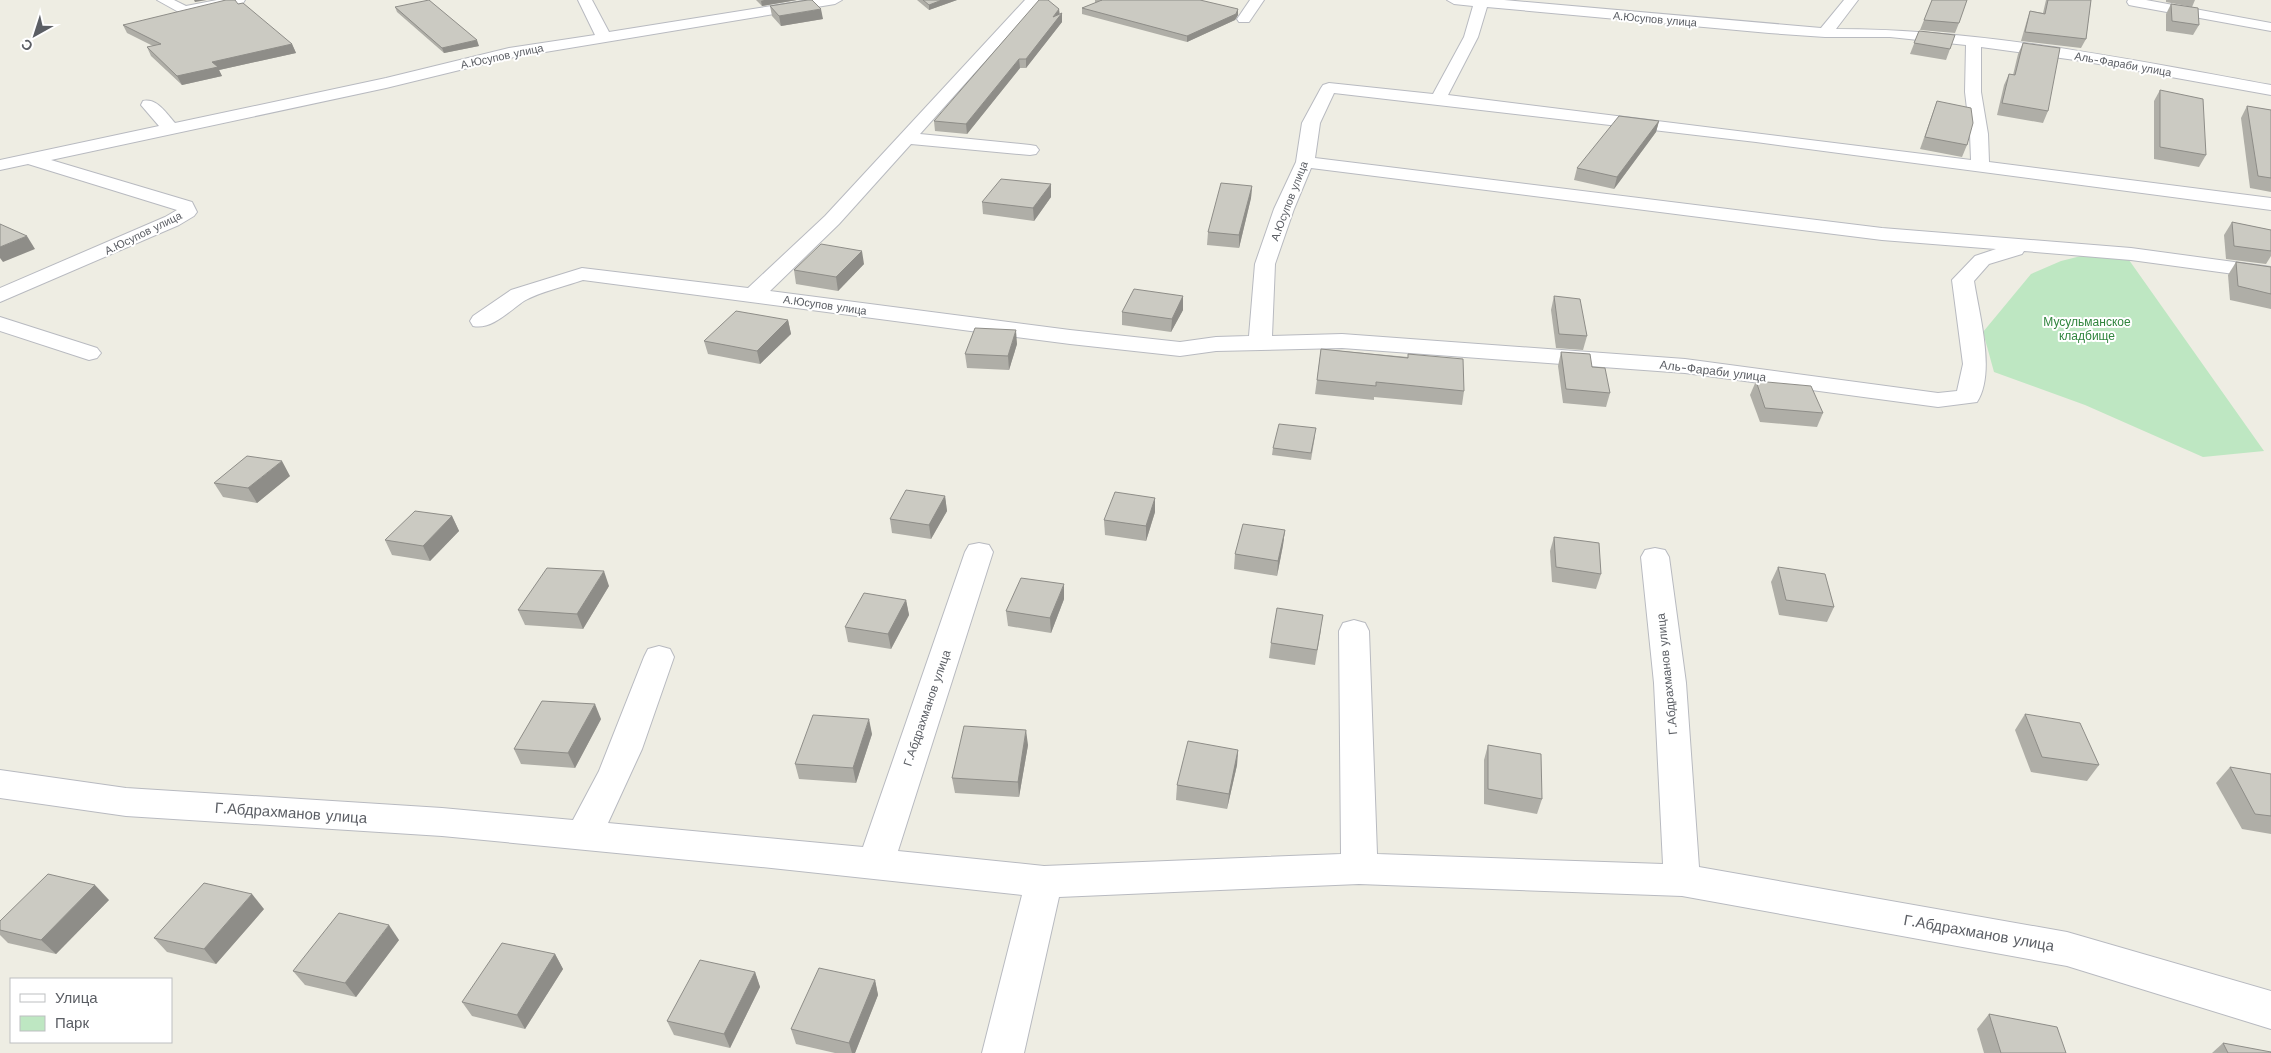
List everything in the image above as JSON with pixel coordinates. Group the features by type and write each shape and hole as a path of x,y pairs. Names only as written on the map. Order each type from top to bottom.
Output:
{"street":[{"path":"164,0 184,11 238,0"},
{"path":"585,0 602,36"},
{"name":"А.Юсупов улица","path":"0,165 386,83 509,53 602,36 835,0"},
{"path":"753,295 832,220 1033,0"},
{"path":"1244,18 1257,0"},
{"name":"А.Юсупов улица","path":"1454,0 1769,29"},
{"path":"1586,12 1598,0"},
{"path":"1825,33 1851,0"},
{"path":"1481,2 1470,37 1438,99 2271,204"},
{"path":"2134,2 2271,27"},
{"name":"Аль-Фараби улица","path":"1769,29 1825,33 1890,33 1974,41 2082,56 2271,90"},
{"path":"1974,41 1973,92 1979,134 1980,166"},
{"name":"А.Юсупов улица","path":"481,321 520,295 582,274 1180,350 1216,344 1260,343 1265,264 1284,209 1305,162 1311,124 1329,88 1438,99"},
{"path":"149,105 171,129"},
{"path":"907,138 1030,150"},
{"name":"А.Юсупов улица","path":"0,296 172,221 187,212 185,206 164,198 32,159"},
{"name":"Аль-Фараби улица","path":"1305,162 1882,234 2131,254 2271,273"},
{"name":"Аль-Фараби улица","path":"1260,343 1342,341 1684,366 1938,400 1968,397 1975,364 1963,280 1982,260 2031,245"},
{"path":"0,324 89,354"},
{"name":"Г.Абдрахманов улица","path":"875,864 979,552"},
{"name":"Г.Абдрахманов улица","path":"1655,558 1670,683 1682,880"},
{"path":"1354,630 1359,869"},
{"path":"583,835 595,816 631,735 658,657"},
{"name":"Г.Абдрахманов улица","path":"0,784 126,802 442,822 1044,882 1359,869 1682,880 2066,949 2271,1010"},
{"path":"1003,1053 1044,882"}],"green space":[{"name":"Мусульманское кладбище","path":"2081,256 2129,260 2264,451 2203,457 2085,405 1994,372 1983,332 2031,274 2061,261"}],"building":[{"path":"226,0 235,0 238,4 243,3 292,44 212,62 218,67 177,76 147,47 161,44 123,25"},
{"path":"429,0 477,40 442,48 395,7"},
{"path":"812,0 821,9 779,16 770,6"},
{"path":"923,0 942,0 929,5"},
{"path":"1039,0 1048,0 1059,9 1053,17 1062,13 1026,59 1019,59 966,124 934,121"},
{"path":"1102,0 1200,0 1238,9 1236,14 1187,36 1082,8"},
{"path":"1932,0 1967,0 1959,23 1924,20"},
{"path":"2048,0 2091,0 2086,39 2025,32 2030,11 2045,14"},
{"path":"2171,4 2198,8 2199,25 2172,21"},
{"path":"1919,31 1955,35 1950,49 1914,43"},
{"path":"2023,43 2060,48 2048,111 2002,103 2009,74 2015,75"},
{"path":"2160,90 2203,99 2206,155 2160,147"},
{"path":"1937,101 1971,108 1973,123 1967,145 1925,137"},
{"path":"2247,106 2271,110 2271,178 2258,176"},
{"path":"1619,116 1659,121 1617,177 1577,168"},
{"path":"1001,179 1051,184 1033,208 982,202"},
{"path":"1221,183 1252,186 1239,235 1208,232"},
{"path":"2232,222 2271,230 2271,251 2234,246"},
{"path":"0,224 27,236 0,247"},
{"path":"821,244 862,251 836,277 794,270"},
{"path":"2236,262 2271,267 2271,294 2238,286"},
{"path":"1134,289 1183,296 1172,319 1122,312"},
{"path":"1554,296 1580,299 1587,336 1559,334"},
{"path":"736,311 788,320 757,351 704,341"},
{"path":"975,328 1016,330 1008,356 965,354"},
{"path":"1321,349 1408,358 1408,354 1463,359 1464,391 1376,382 1376,386 1317,380"},
{"path":"1561,352 1590,354 1592,367 1605,368 1610,393 1566,389"},
{"path":"1756,381 1811,386 1823,413 1765,408"},
{"path":"1279,424 1316,428 1311,453 1273,448"},
{"path":"247,456 282,461 248,488 214,483"},
{"path":"906,490 945,496 929,525 890,519"},
{"path":"1115,492 1155,498 1146,526 1104,520"},
{"path":"415,511 452,516 423,546 385,540"},
{"path":"1243,524 1285,530 1278,561 1235,554"},
{"path":"1554,537 1599,543 1601,574 1556,567"},
{"path":"1778,567 1825,574 1834,607 1786,600"},
{"path":"547,568 604,571 577,614 518,610"},
{"path":"1021,578 1064,584 1050,618 1006,611"},
{"path":"864,593 906,600 888,634 845,627"},
{"path":"1277,608 1323,615 1317,650 1271,643"},
{"path":"542,701 595,704 568,753 514,749"},
{"path":"2025,714 2080,723 2099,765 2042,757"},
{"path":"813,715 869,719 853,768 795,764"},
{"path":"964,726 1026,730 1018,782 952,778"},
{"path":"1188,741 1238,750 1229,794 1177,785"},
{"path":"1488,745 1541,754 1542,799 1488,789"},
{"path":"2230,767 2271,774 2271,816 2255,814"},
{"path":"48,874 95,885 41,940 0,930 0,921"},
{"path":"204,883 252,894 204,949 154,938"},
{"path":"339,913 389,925 345,983 293,971"},
{"path":"502,943 555,954 517,1015 462,1002"},
{"path":"700,960 755,972 724,1034 667,1021"},
{"path":"819,968 875,980 849,1043 791,1029"},
{"path":"1989,1014 2057,1027 2066,1053 2001,1053"},
{"path":"2223,1043 2271,1052 2271,1053 2228,1053"}]}
